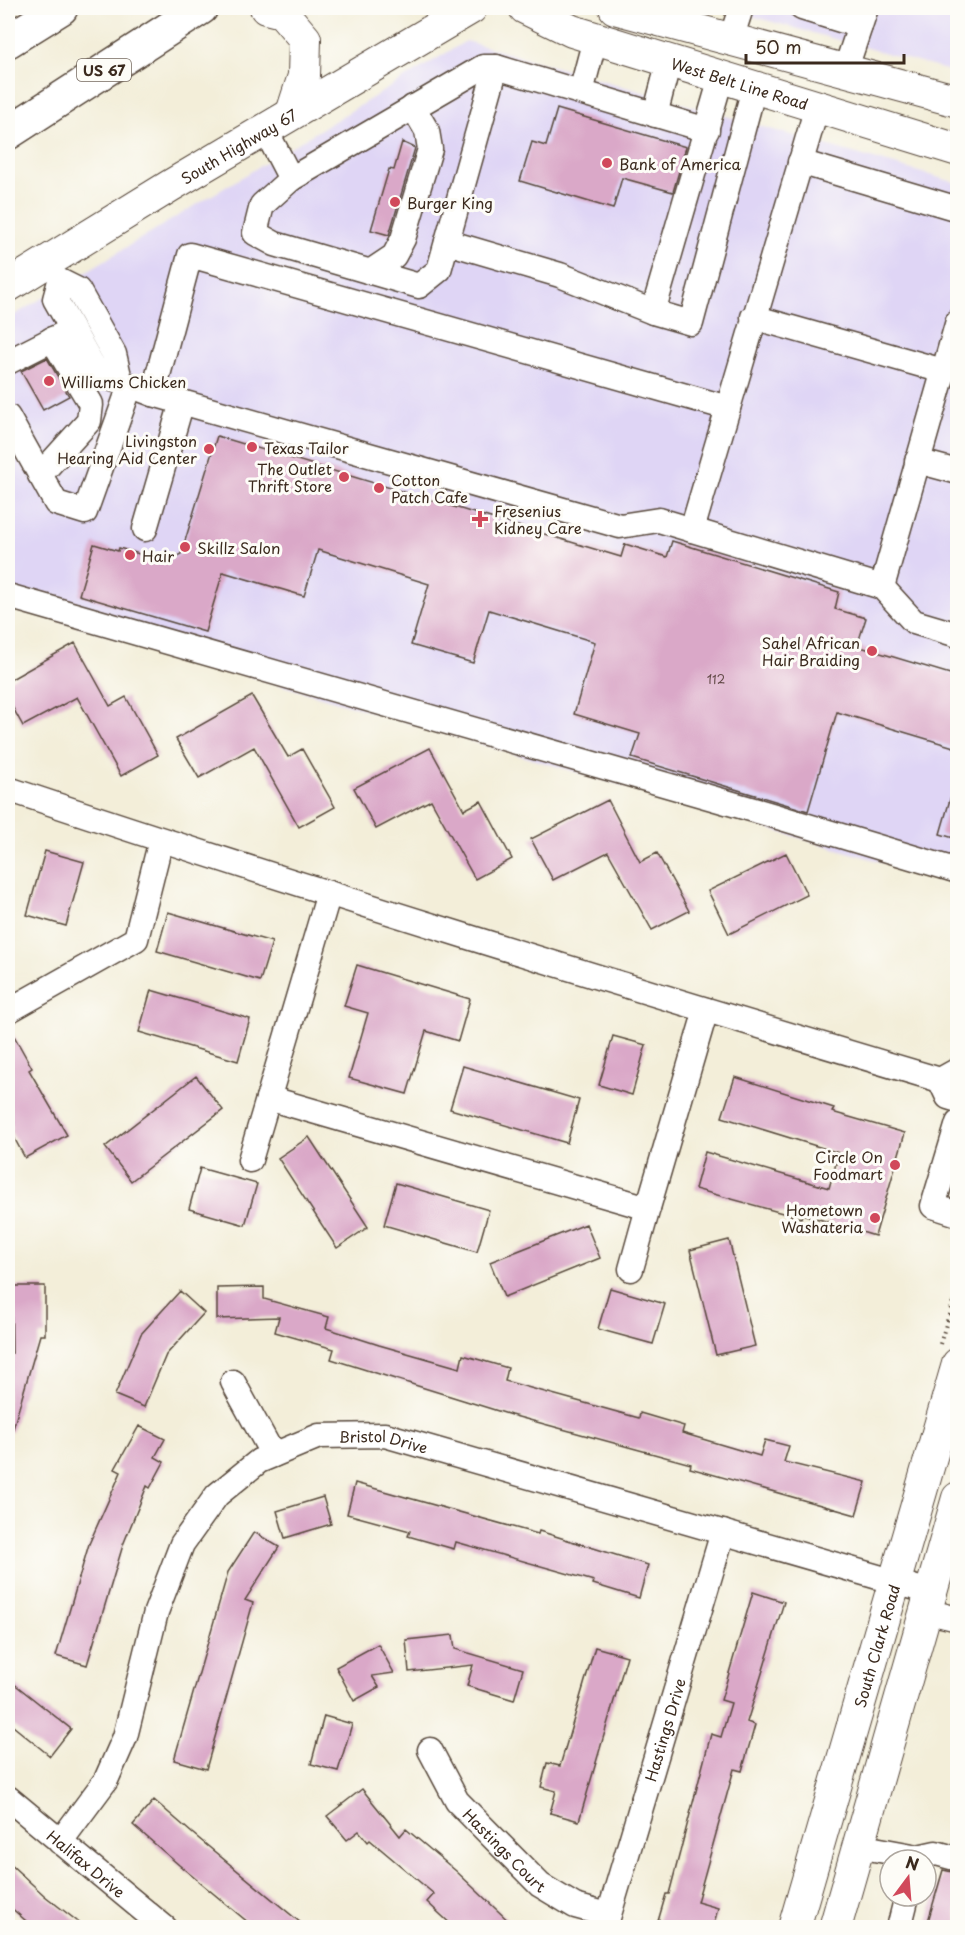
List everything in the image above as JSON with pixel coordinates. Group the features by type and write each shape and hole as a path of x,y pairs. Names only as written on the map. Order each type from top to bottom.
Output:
{"highway":[{"path":"8,41 61,8"},
{"name":"US 67","path":"8,133 201,8"}],"main road":[{"name":"South Highway 67","path":"8,286 54,271 265,129 471,8"},
{"name":"West Belt Line Road","path":"525,8 572,31 595,39 957,150"},
{"path":"615,8 957,101"},
{"path":"274,10 305,39 304,76 292,113"},
{"path":"754,88 783,65 830,66"},
{"name":"South Clark Road","path":"794,1928 957,1364"},
{"path":"835,1928 957,1498"}],"street":[{"path":"731,39 741,8"},
{"path":"802,8 863,17 830,66"},
{"path":"581,92 595,39"},
{"path":"655,115 669,62"},
{"path":"496,67 439,270 419,286 275,244 255,233 262,205 291,179 483,66 496,67 707,130"},
{"path":"653,312 721,78"},
{"path":"447,242 561,274 653,312 691,323 754,88"},
{"path":"370,272 394,256 403,239 430,149 427,132 413,107"},
{"path":"692,530 753,317 817,107"},
{"path":"265,129 291,179"},
{"path":"800,162 957,208"},
{"path":"8,417 56,503 85,512 134,387 190,255 728,408"},
{"path":"40,475 89,421 92,404 73,329 55,299 54,271"},
{"path":"753,317 943,371"},
{"path":"882,587 957,321"},
{"path":"8,362 73,329"},
{"path":"73,329 114,354 134,387 620,526 659,520 882,587 914,622 957,635"},
{"path":"145,529 182,402"},
{"path":"917,461 957,472"},
{"path":"8,596 768,814 957,871"},
{"path":"8,789 161,840 706,1010 949,1075 948,1097 957,1100"},
{"path":"8,1011 136,939 161,840"},
{"path":"250,1160 329,893"},
{"path":"631,1269 706,1010"},
{"path":"268,1098 648,1208"},
{"path":"956,1133 933,1206 957,1214"},
{"path":"232,1382 273,1455"},
{"name":"Bristol Drive","path":"60,1842 106,1780 125,1737 156,1612 183,1544 217,1495 260,1461 319,1436 385,1435 894,1582 957,1619"},
{"name":"Hastings Drive","path":"607,1921 723,1532"},
{"name":"Hastings Court","path":"430,1750 457,1801 540,1885 607,1921"},
{"name":"Halifax Drive","path":"8,1798 165,1928"},
{"path":"858,1846 878,1850"},
{"path":"938,1854 957,1859"},
{"path":"898,1928 904,1908"}],"shaded area":[{"path":"722,8 957,8 957,73"},
{"path":"466,41 957,183 957,884 8,605 8,319"}],"building":[{"name":"Bank of America","path":"557,109 686,147 673,192 622,178 613,209 520,181 532,142 546,146"},
{"name":"Burger King","path":"402,142 415,148 389,235 371,230 389,169 394,170"},
{"name":"Williams Chicken","path":"47,358 69,396 43,410 21,371"},
{"path":"217,436 621,557 625,544 667,557 672,541 839,592 835,609 866,618 857,646 957,676 957,748 837,712 808,811 632,758 640,734 574,714 595,642 489,610 473,663 411,645 429,584 318,550 304,596 223,572 205,632 79,595 94,544 118,551 119,548 166,562 181,554"},
{"path":"75,643 110,706 126,697 158,755 121,776 77,697 23,726 8,699 8,681"},
{"path":"252,696 288,757 302,749 335,807 299,827 254,747 199,778 176,739"},
{"path":"430,748 464,810 481,801 512,859 475,879 431,800 376,829 354,788"},
{"path":"953,789 957,789 957,839 940,834"},
{"path":"608,800 640,862 657,853 689,911 652,930 608,852 553,880 531,839"},
{"path":"45,851 84,862 66,926 27,915"},
{"path":"786,853 807,895 729,934 708,891"},
{"path":"168,912 272,942 260,981 157,951"},
{"path":"357,965 470,999 458,1041 426,1031 407,1094 349,1078 368,1013 344,1006"},
{"path":"151,990 250,1019 238,1061 139,1032"},
{"path":"8,1025 32,1068 29,1070 67,1135 25,1158 10,1130 13,1128 8,1118"},
{"path":"613,1036 646,1045 632,1095 599,1085"},
{"path":"463,1066 579,1100 567,1143 450,1109"},
{"path":"196,1076 223,1110 131,1181 105,1147"},
{"path":"735,1077 834,1108 832,1112 905,1133 875,1236 802,1214 801,1218 695,1189 705,1152 829,1188 839,1153 722,1117"},
{"path":"309,1137 368,1227 337,1248 278,1158"},
{"path":"200,1168 257,1184 245,1225 189,1209"},
{"path":"396,1183 489,1210 477,1252 384,1225"},
{"path":"586,1224 600,1258 504,1297 490,1262"},
{"path":"729,1240 755,1346 716,1355 690,1250"},
{"path":"11,1286 45,1286 45,1335 40,1335 12,1432 8,1431 8,1352 12,1353"},
{"path":"264,1287 264,1299 329,1317 326,1328 379,1345 460,1368 463,1355 508,1368 505,1381 639,1418 640,1413 684,1426 682,1433 760,1456 765,1440 789,1446 784,1462 866,1482 856,1515 690,1468 691,1464 511,1415 331,1359 334,1349 275,1332 279,1317 217,1319 217,1288"},
{"path":"610,1288 665,1304 653,1344 598,1329"},
{"path":"180,1291 204,1313 166,1355 144,1407 115,1395 141,1334"},
{"path":"139,1426 165,1439 155,1457 164,1462 150,1488 147,1486 123,1545 87,1665 56,1656 89,1544 121,1472 115,1469"},
{"path":"355,1483 538,1534 539,1531 648,1565 639,1598 593,1584 594,1581 456,1542 454,1549 408,1536 410,1531 347,1514"},
{"path":"323,1497 331,1524 285,1538 277,1511"},
{"path":"254,1532 279,1547 245,1600 253,1603 206,1769 174,1760 228,1572"},
{"path":"753,1592 784,1602 747,1722 755,1725 742,1771 734,1769 697,1902 718,1908 713,1928 656,1928 666,1894 669,1894 711,1734 721,1737 731,1703 721,1700"},
{"path":"453,1635 455,1649 523,1669 514,1700 467,1686 473,1665 409,1672 406,1640"},
{"path":"378,1644 394,1673 372,1676 379,1687 354,1701 336,1667"},
{"path":"595,1647 627,1656 579,1821 550,1813 556,1791 541,1787 547,1763 560,1766"},
{"path":"8,1679 71,1729 50,1756 8,1722"},
{"path":"324,1716 352,1724 338,1771 311,1764"},
{"path":"362,1789 400,1836 406,1829 456,1871 516,1928 455,1928 427,1902 434,1894 370,1840 368,1842 359,1831 347,1840 327,1816"},
{"path":"154,1800 307,1928 255,1928 179,1865 133,1825"},
{"path":"8,1862 45,1896 86,1928 34,1928 8,1905"},
{"path":"943,1870 957,1873 957,1928 926,1928 932,1908 938,1908 938,1887"}],"place":[{"name":"Bank of America","path":"607,163"},
{"name":"Burger King","path":"395,202"},
{"name":"Williams Chicken","path":"49,381"},
{"name":"Texas Tailor","path":"252,447"},
{"name":"Livingston Hearing Aid Center","path":"209,449"},
{"name":"The Outlet Thrift Store","path":"344,477"},
{"name":"Cotton Patch Cafe","path":"379,488"},
{"name":"Fresenius Kidney Care","path":"480,519"},
{"name":"Skillz Salon","path":"185,547"},
{"name":"Hair","path":"130,555"},
{"name":"Sahel African Hair Braiding","path":"872,651"},
{"name":"Circle On Foodmart","path":"895,1165"},
{"name":"Hometown Washateria","path":"875,1218"}]}
